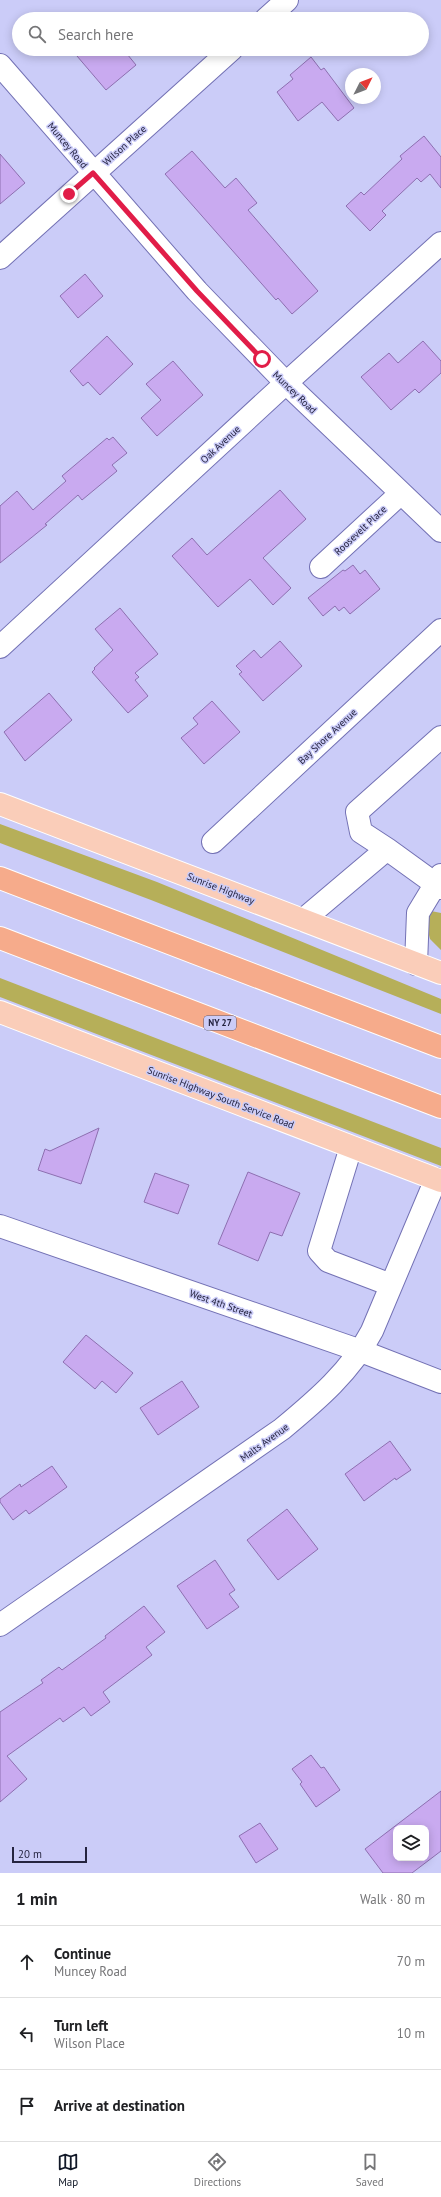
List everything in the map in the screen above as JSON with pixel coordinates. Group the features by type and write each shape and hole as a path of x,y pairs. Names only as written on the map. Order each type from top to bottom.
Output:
{"highway":[{"path":"0,878 441,1047"},
{"name":"NY 27","path":"0,938 441,1107"}],"main road":[{"name":"Sunrise Highway","path":"0,804 441,973"},
{"name":"Sunrise Highway South Service Road","path":"0,1012 438,1180"}],"street":[{"path":"274,12 287,0"},
{"name":"Wilson Place","path":"0,258 224,56"},
{"name":"Muncey Road","path":"0,65 197,291 286,383 441,532"},
{"name":"Oak Avenue","path":"0,647 286,383 441,243"},
{"name":"Roosevelt Place","path":"321,568 400,494"},
{"name":"Bay Shore Avenue","path":"213,842 441,630"},
{"path":"416,964 418,913 440,882 361,832 357,812 441,737"},
{"path":"303,920 387,849"},
{"path":"352,1147 319,1251 328,1261 391,1285"},
{"name":"Malts Avenue","path":"0,1625 282,1429 322,1396 361,1352 438,1180"},
{"name":"West 4th Street","path":"0,1226 361,1352 441,1382"}],"shaded area":[{"path":"0,824 157,882 441,999 441,1014 151,900 0,843"},
{"path":"431,911 441,913 441,950 430,939 425,919"},
{"path":"0,978 441,1148 441,1166 0,997"}],"building":[{"path":"77,56 129,56 136,65 106,90"},
{"path":"311,57 321,70 324,68 345,96 345,104 351,104 354,108 338,121 322,102 298,121 277,92 293,79 290,75"},
{"path":"424,136 441,157 441,188 430,174 421,182 417,178 382,211 386,215 370,231 346,206 361,192 364,195 402,159 400,156"},
{"path":"192,151 225,188 236,178 257,203 248,210 318,291 292,314 278,298 276,300 165,174"},
{"path":"0,154 25,183 0,204"},
{"path":"85,274 103,296 78,318 60,296"},
{"path":"107,336 133,364 100,395 88,382 83,386 70,371"},
{"path":"423,341 441,361 441,373 419,393 415,389 391,410 361,377 389,353 398,363"},
{"path":"173,361 203,395 157,436 141,418 161,400 146,384"},
{"path":"113,437 127,453 112,465 117,471 82,500 78,495 45,524 47,525 0,563 0,506 17,491 33,510 66,481 62,476 107,438 109,440"},
{"path":"280,490 306,519 263,558 291,588 273,605 250,579 218,607 172,556 192,538 207,555"},
{"path":"353,565 360,574 365,570 380,589 350,614 344,607 339,611 335,606 323,616 308,598 343,570 345,571"},
{"path":"120,608 158,654 135,673 139,677 135,680 148,696 128,713 92,672 95,669 94,668 113,650 95,629"},
{"path":"280,641 302,666 263,701 239,674 242,672 236,666 254,650 261,658"},
{"path":"49,693 72,720 25,761 4,732"},
{"path":"212,701 240,732 204,764 181,738 198,724 193,718"},
{"path":"99,1128 81,1184 38,1170 45,1149 50,1151"},
{"path":"248,1172 300,1193 282,1236 270,1232 258,1261 218,1244"},
{"path":"155,1173 189,1185 178,1214 144,1202"},
{"path":"86,1335 133,1373 116,1393 102,1381 95,1389 63,1362"},
{"path":"182,1381 199,1407 158,1435 140,1408"},
{"path":"390,1441 411,1470 396,1480 395,1478 364,1501 345,1474"},
{"path":"52,1466 67,1487 29,1514 26,1510 13,1520 0,1502 0,1499 20,1484 21,1487"},
{"path":"287,1509 318,1549 278,1580 247,1540"},
{"path":"215,1560 235,1590 229,1594 239,1607 207,1629 177,1586"},
{"path":"144,1606 165,1632 146,1647 152,1655 103,1692 110,1702 91,1716 84,1707 63,1722 60,1718 7,1756 27,1779 0,1802 0,1712 43,1683 41,1680 59,1667 62,1670 106,1638 105,1636"},
{"path":"311,1755 321,1768 324,1767 340,1790 316,1807 300,1784 302,1782 292,1769"},
{"path":"441,1791 441,1851 429,1860 429,1825 396,1825"},
{"path":"260,1823 278,1849 256,1863 239,1836"},
{"path":"393,1828 393,1861 428,1861 412,1873 383,1873 365,1849"}],"route":[{"path":"69,194 93,173 197,291 262,359"}]}
